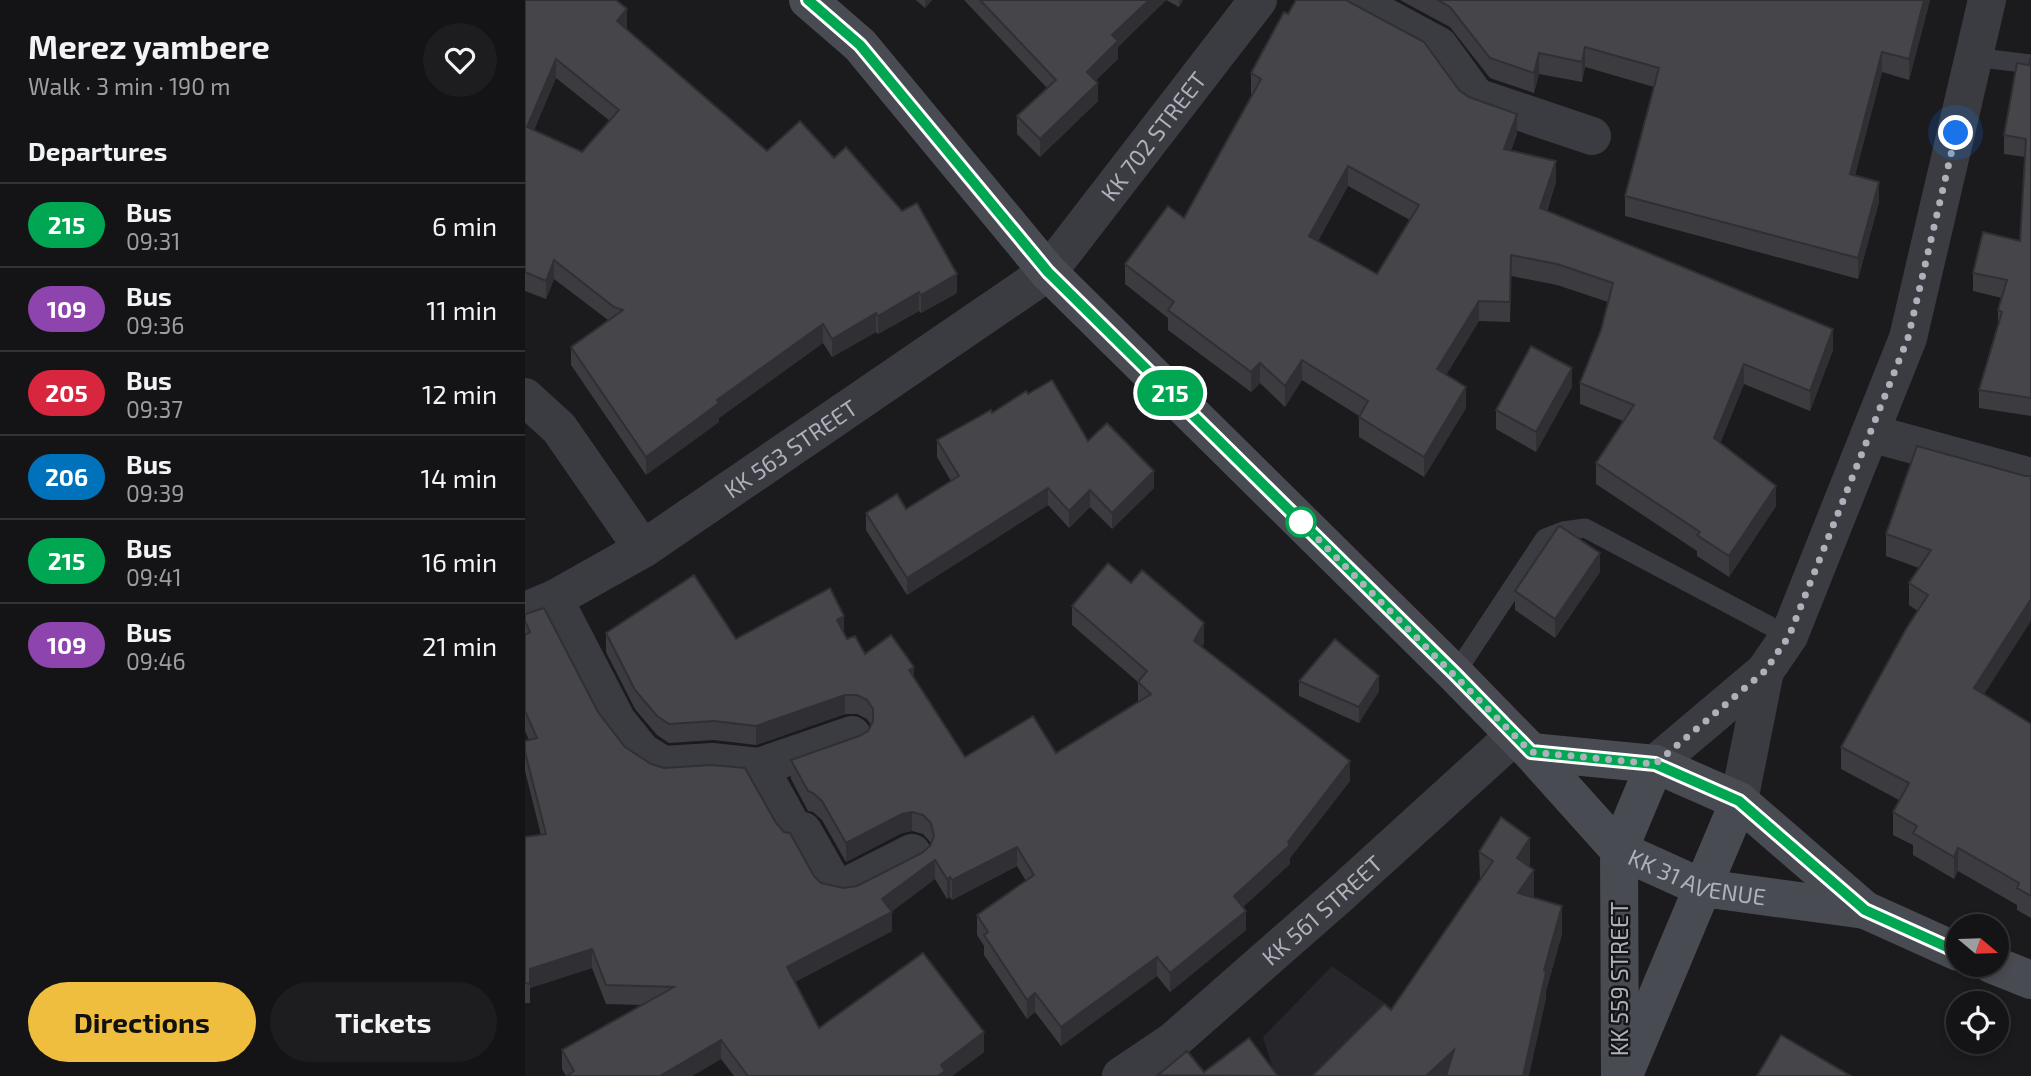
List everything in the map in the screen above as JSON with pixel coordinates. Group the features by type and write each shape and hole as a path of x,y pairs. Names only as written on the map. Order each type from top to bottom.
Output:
{"main road":[{"name":"KK 31 AVENUE","path":"808,0 860,45 1048,272 1455,674 1619,850 1703,888 1865,910"},
{"name":"KK 31 AVENUE","path":"1523,744 1655,764 1739,801 1865,910 1946,947"},
{"name":"KK 559 STREET","path":"1622,1076 1619,850 1655,764"},
{"name":"KK 559 STREET","path":"1622,1076 1739,801"},
{"path":"2009,971 2031,980"}],"street":[{"name":"KK 702 STREET","path":"1048,272 1258,0"},
{"path":"1354,0 1439,46 1476,97 1592,136"},
{"path":"1655,764 1765,671 1789,636 1908,338 1987,0"},
{"name":"KK 563 STREET","path":"540,605 643,549 1048,272"},
{"path":"525,397 559,428 643,549"},
{"path":"1870,433 2031,477"},
{"path":"540,605 617,721 642,752 663,765 712,762 759,767 852,735"},
{"path":"1739,801 1765,671"},
{"name":"KK 561 STREET","path":"1121,1076 1183,1032 1347,888 1523,744"},
{"path":"759,767 795,832 803,831 833,884 847,886 912,853"}],"lane":[{"path":"1974,57 2031,64"},
{"path":"1455,674 1545,538 1563,531 1585,528 1789,636"}],"shaded area":[{"path":"1332,966 1489,1076 1275,1076 1263,1037"}],"building":[{"path":"525,0 616,0 627,9 617,21 767,151 800,121 834,158 846,147 902,211 917,203 957,274 878,316 876,313 832,339 823,324 717,400 719,403 646,457 571,347 623,310 614,307 554,260 546,281 525,272","holes":["556,59 619,110 582,152 527,127"]},
{"path":"980,0 1149,0 1112,35 1118,41 1087,72 1098,83 1040,139 1017,116 1056,80"},
{"path":"1296,0 1346,0 1424,42 1459,90 1469,97 1517,114 1504,149 1556,161 1540,208 1833,329 1810,391 1744,364 1714,438 1776,486 1729,556 1697,535 1700,532 1596,463 1634,405 1580,383 1601,330 1613,283 1557,264 1511,255 1510,302 1479,301 1437,369 1466,387 1424,457 1359,417 1368,401 1302,360 1285,386 1260,363 1251,372 1168,310 1174,302 1125,264 1168,206 1184,218 1261,79 1251,73 1284,12 1288,14","holes":["1348,166 1419,205 1377,274 1309,236"]},
{"path":"1438,0 1924,0 1909,59 1882,52 1850,174 1879,182 1858,258 1625,196 1659,68 1585,47 1582,62 1539,53 1534,73 1490,58 1450,7"},
{"path":"2031,57 2031,398 1979,390 2002,312 1998,310 2007,280 1973,273 1983,232 2020,241 2026,139 2004,135 2017,63 2029,65"},
{"path":"1531,346 1572,368 1536,432 1496,410"},
{"path":"1052,380 1088,441 1107,423 1154,471 1112,513 1090,490 1069,511 1048,488 907,578 866,513 897,494 906,509 959,476 937,440 991,410 992,413 1026,391 1028,394"},
{"path":"1917,446 2031,476 2031,599 1974,688 2031,724 2031,896 2017,888 2019,883 1958,848 1954,857 1913,833 1917,826 1893,812 1909,783 1841,747 1906,629 1928,595 1909,583 1931,550 1886,534"},
{"path":"1560,526 1600,553 1555,619 1515,591"},
{"path":"1108,563 1131,583 1142,570 1204,623 1194,641 1350,761 1288,842 1290,845 1234,896 1246,911 1170,973 1157,957 1061,1027 1035,993 1027,1000 984,935 988,932 977,915 1034,875 1017,847 952,880 950,877 947,879 935,860 882,899 892,912 787,967 819,1028 923,953 984,1032 941,1065 945,1071 938,1076 748,1076 721,1040 660,1076 567,1076 574,1071 562,1050 674,987 606,985 592,949 530,969 530,984 525,983 525,837 546,834 525,752 525,741 537,738 525,711 525,635 530,632 525,614 544,608 598,712 625,747 651,764 664,768 712,765 745,768 776,823 784,832 790,833 814,876 821,883 844,888 857,886 922,853 930,846 934,836 931,823 923,815 912,812 902,814 846,843 822,801 808,791 791,760 868,731 873,721 873,709 867,700 857,695 845,695 756,726 714,721 669,724 657,716 635,690 606,633 694,575 736,639 830,588 844,616 837,620 847,639 855,636 865,654 891,635 914,667 909,670 965,757 1033,716 1056,753 1151,694 1138,682 1147,671 1072,606"},
{"path":"1335,639 1379,676 1359,707 1299,681"},
{"path":"1501,817 1530,838 1517,858 1534,870 1518,893 1562,906 1544,970 1546,972 1523,1076 1446,1076 1454,1050 1426,1076 1312,1076 1384,1004 1391,1010 1493,861 1479,852"},
{"path":"1781,1035 1851,1076 1757,1076"},
{"path":"1249,1038 1278,1076 1158,1075 1187,1051 1204,1072"}],"bus line":[{"name":"215","path":"808,0 860,45 1048,272 1531,752 1655,764 1739,801 1865,910 1946,947"}],"route":[{"path":"1301,522 1531,752 1655,764 1765,671 1789,636 1908,338 1956,133"}]}
